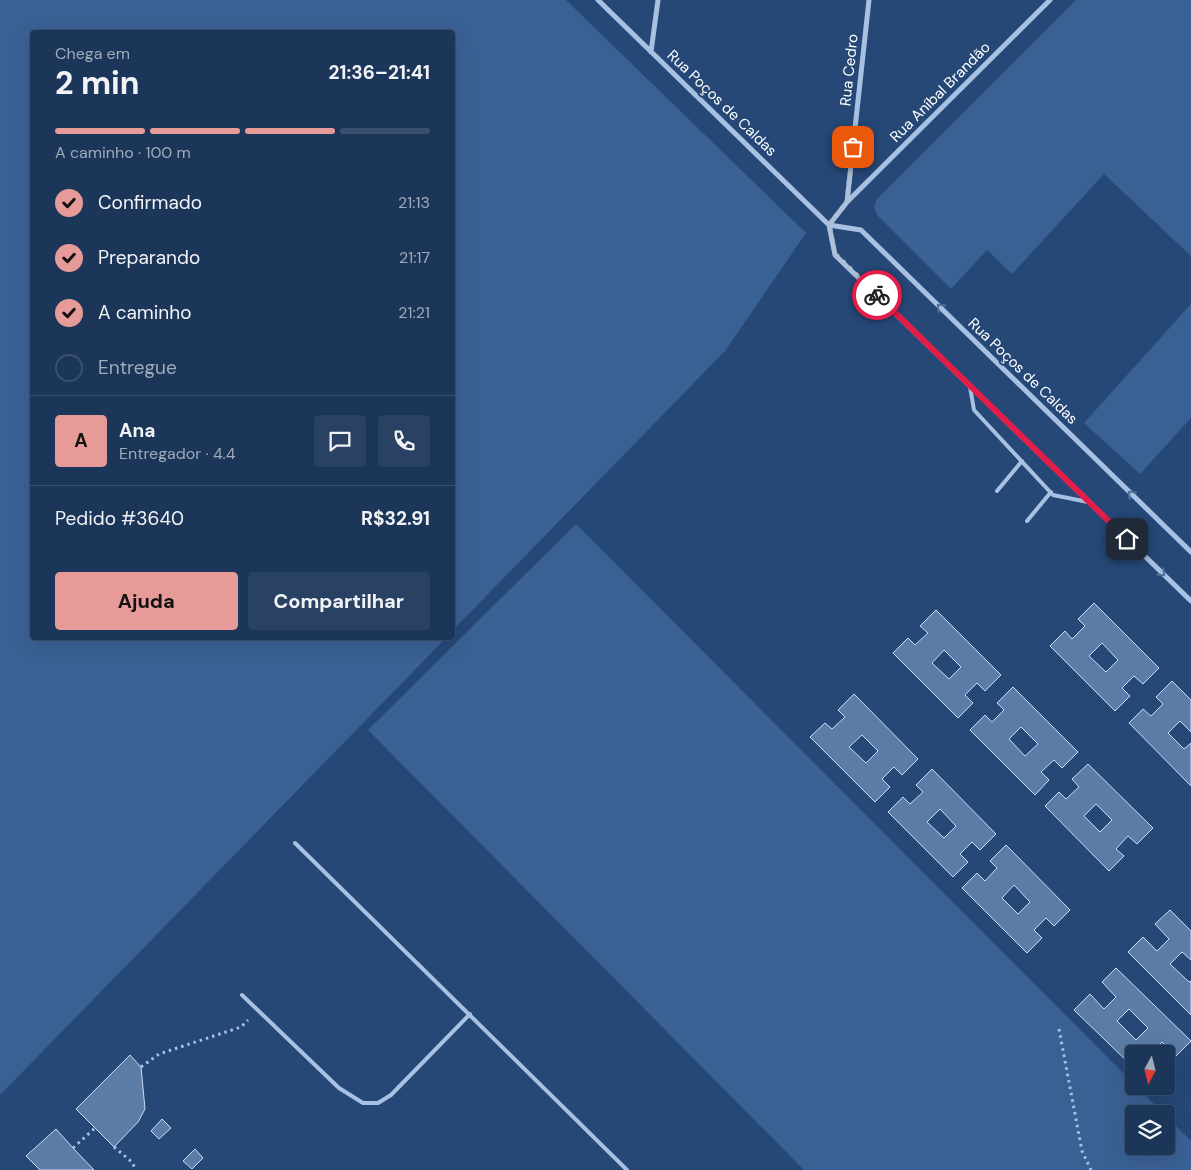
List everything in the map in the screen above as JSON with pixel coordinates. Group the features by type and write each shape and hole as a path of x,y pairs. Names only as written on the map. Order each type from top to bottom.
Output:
{"street":[{"name":"Rua Poços de Caldas","path":"598,0 829,225 861,230 1191,552"},
{"path":"652,52 658,0"},
{"name":"Rua Cedro","path":"847,202 869,0"},
{"name":"Rua Aníbal Brandão","path":"829,225 847,202 1050,0"},
{"path":"829,225 835,254 1191,601"}],"lane":[{"path":"970,386 974,410 1053,495 1089,502"},
{"path":"997,491 1022,461"},
{"path":"1027,521 1051,492"},
{"path":"295,844 627,1170"},
{"path":"242,995 339,1088 363,1103 378,1103 391,1096 470,1014"}],"path":[{"path":"141,1068 159,1054 241,1027"},
{"path":"1059,1029 1082,1151 1091,1170"},
{"path":"73,1148 95,1128"},
{"path":"114,1147 132,1162 136,1170"}],"shaded area":[{"path":"0,0 566,0 806,233 725,351 455,628 455,30 30,30 30,640 444,640 0,1095"},
{"path":"1076,0 1191,0 1191,256 1104,174 1012,274 987,250 951,289 877,215 874,207 877,199"},
{"path":"1191,304 1191,418 1140,474 1084,423"},
{"path":"576,524 1125,1075 1125,1095 1145,1095 1155,1105 1125,1105 1125,1155 1175,1155 1175,1125 1191,1141 1191,1170 804,1170 368,730"}],"building":[{"path":"1094,603 1159,668 1143,684 1134,676 1122,688 1130,696 1115,711 1050,646 1065,631 1072,639 1085,626 1078,619","holes":["1102,643 1118,660 1106,672 1089,656"]},
{"path":"936,610 1001,675 985,691 977,683 965,695 973,703 958,718 893,653 908,638 915,645 928,633 920,626","holes":["944,650 961,667 949,679 932,663"]},
{"path":"1172,681 1191,700 1191,732 1180,721 1168,733 1184,749 1191,743 1191,786 1129,723 1143,709 1151,716 1163,704 1156,697"},
{"path":"1013,687 1078,752 1062,768 1054,760 1041,772 1049,780 1035,795 970,730 985,715 992,722 1004,710 997,703","holes":["1021,727 1038,744 1025,756 1009,739"]},
{"path":"854,694 918,759 902,775 894,767 882,779 890,787 875,802 810,737 825,723 832,729 845,717 838,710","holes":["862,735 878,751 866,763 849,747"]},
{"path":"1088,764 1153,828 1137,844 1128,836 1116,849 1124,856 1109,871 1045,806 1059,792 1066,799 1079,787 1072,779","holes":["1096,804 1112,820 1100,832 1084,816"]},
{"path":"932,769 996,834 980,850 972,842 960,854 968,862 953,877 888,812 903,797 910,804 923,792 916,785","holes":["940,809 956,826 944,838 927,822"]},
{"path":"1006,845 1070,910 1054,926 1046,918 1034,930 1042,938 1027,953 962,888 977,873 985,881 997,868 990,861","holes":["1014,885 1030,902 1018,914 1002,898"]},
{"path":"1170,910 1191,931 1191,960 1182,952 1170,964 1189,982 1191,981 1191,1015 1128,952 1143,937 1157,951 1169,939 1155,924"},
{"path":"1116,968 1191,1041 1176,1056 1175,1045 1165,1045 1162,1042 1159,1045 1125,1045 1125,1059 1074,1010 1090,994 1104,1009 1116,997 1102,982","holes":["1129,1009 1148,1028 1136,1040 1117,1021"]},
{"path":"130,1055 141,1067 145,1109 138,1122 114,1147 76,1109"},
{"path":"162,1119 171,1128 159,1139 151,1131"},
{"path":"56,1129 94,1170 40,1170 26,1156"},
{"path":"195,1149 203,1158 192,1169 183,1161"}],"way so far":[{"path":"853,147 847,202 829,225 835,254 877,295"}],"route":[{"path":"877,295 1127,539"}]}
